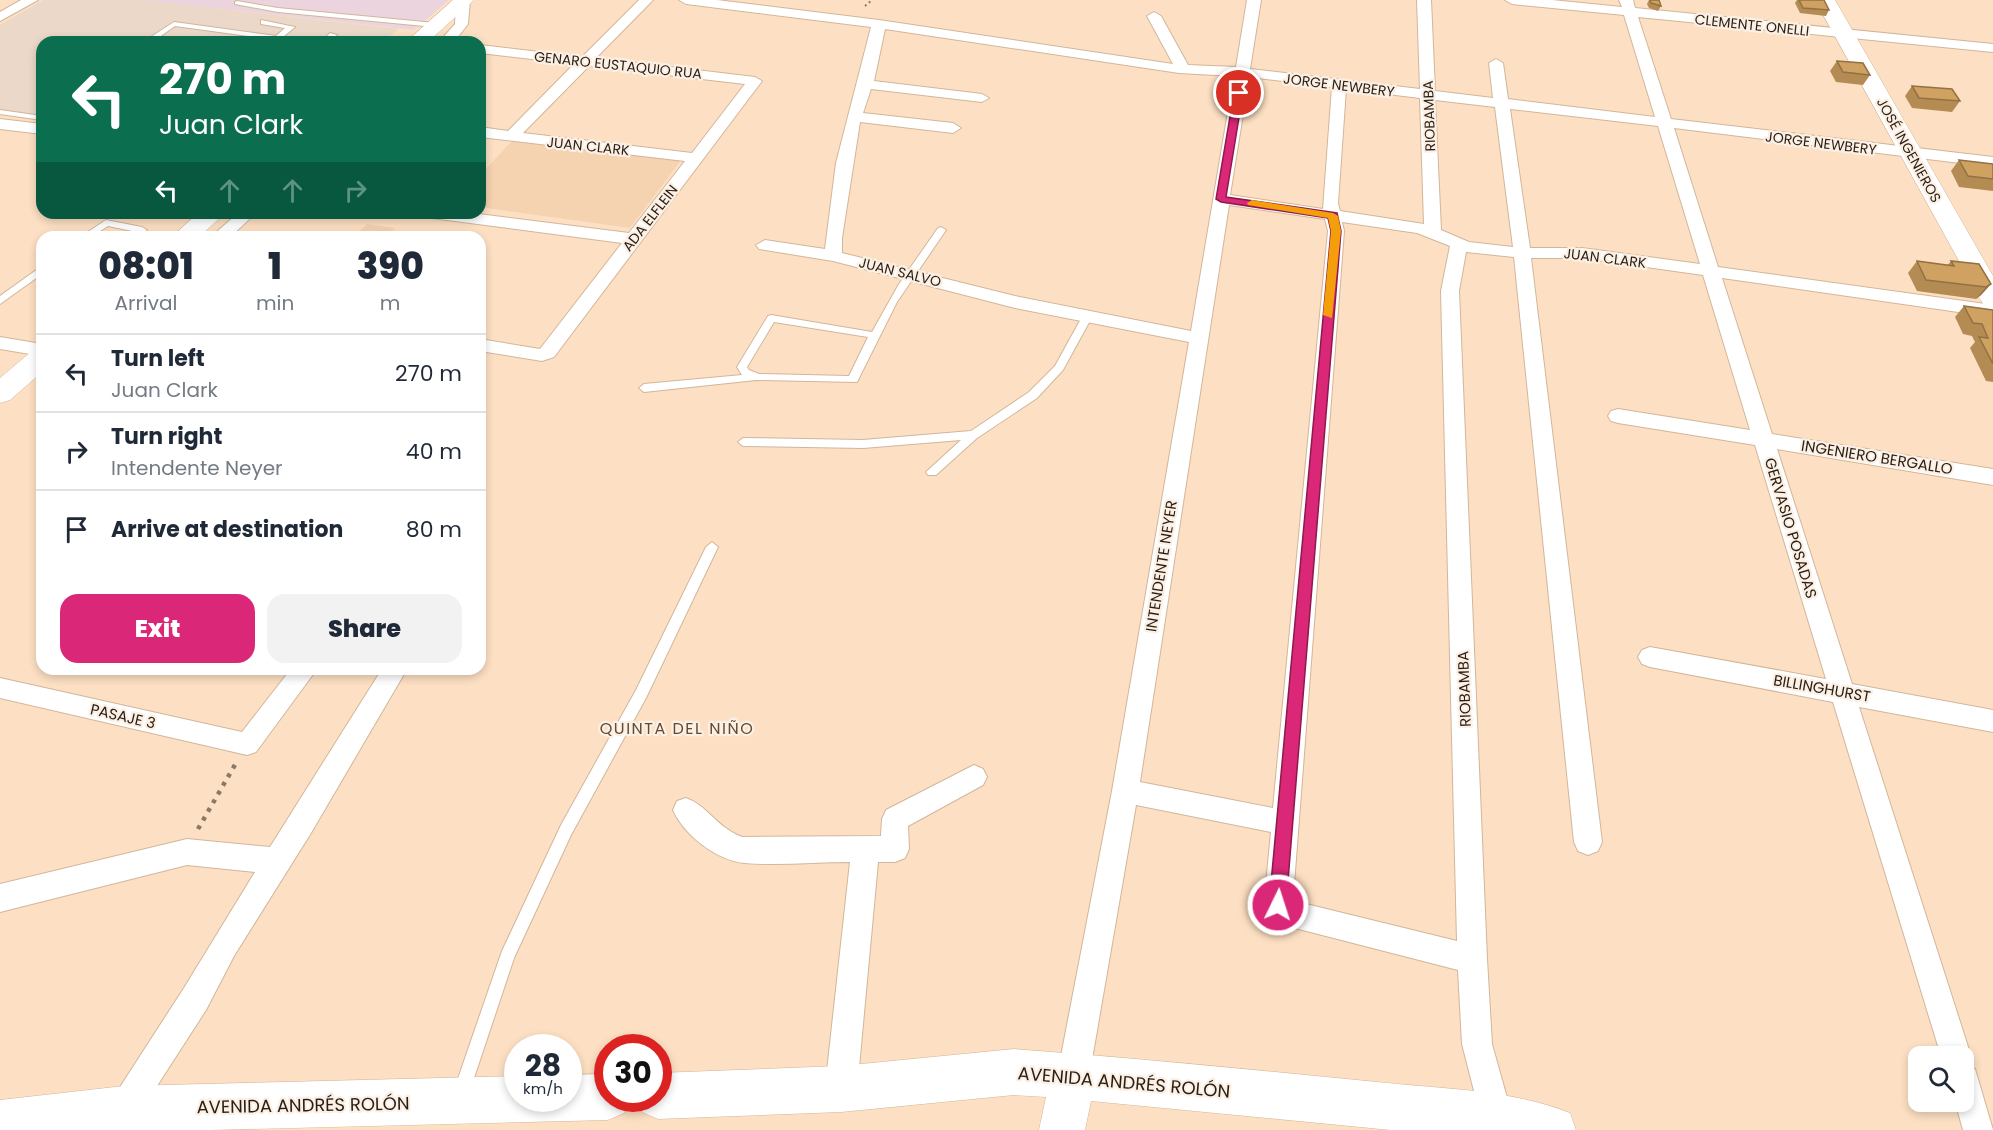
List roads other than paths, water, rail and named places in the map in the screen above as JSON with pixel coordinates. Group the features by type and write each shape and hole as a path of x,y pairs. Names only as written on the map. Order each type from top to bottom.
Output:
{"street":[{"path":"0,18 31,0"},
{"path":"441,34 464,0"},
{"path":"495,135 586,63 646,0"},
{"name":"JORGE NEWBERY","path":"686,0 757,4 1184,69 1242,72 1665,125 1993,162"},
{"name":"INTENDENTE NEYER","path":"1062,1130 1125,791 1254,0"},
{"name":"RIOBAMBA","path":"1424,0 1433,232"},
{"name":"CLEMENTE ONELLI","path":"1512,0 1628,6 1844,34 1993,48"},
{"name":"JOSÉ INGENIEROS","path":"1825,0 1993,299"},
{"name":"GERVASIO POSADAS","path":"1628,6 1953,1046"},
{"path":"1154,16 1184,69"},
{"path":"834,256 835,227 854,117 866,84 879,24"},
{"name":"GENARO EUSTAQUIO RUA","path":"486,50 755,81"},
{"path":"1496,63 1522,253 1588,842"},
{"name":"ADA ELFLEIN","path":"486,346 544,354 755,81"},
{"path":"866,84 982,98"},
{"path":"1339,85 1330,203 1336,231 1278,905 1297,916 1472,959"},
{"path":"854,117 953,128"},
{"path":"0,124 36,128"},
{"name":"JUAN CLARK","path":"495,135 696,158"},
{"name":"JUAN CLARK","path":"1221,199 1433,232 1459,245 1522,253 1582,253 1993,311"},
{"path":"191,231 206,219"},
{"path":"227,231 241,219"},
{"path":"478,219 633,239"},
{"name":"JUAN SALVO","path":"765,245 834,256 1015,302 1198,338"},
{"name":"RIOBAMBA","path":"1459,245 1450,291 1472,959 1477,1044 1499,1124"},
{"path":"0,343 36,349"},
{"path":"0,393 36,362"},
{"name":"INGENIERO BERGALLO","path":"1618,416 1993,477"},
{"name":"BILLINGHURST","path":"1650,657 1993,721"},
{"name":"PASAJE 3","path":"0,688 247,744 299,675"},
{"path":"153,1116 195,999 224,946 276,861 302,824 391,675"},
{"path":"686,810 716,840 742,850 865,851 895,849 895,819 974,777"},
{"path":"1125,791 1284,822"},
{"path":"841,1089 865,851"},
{"path":"6,893 187,852 276,861"},
{"name":"AVENIDA ANDRÉS ROLÓN","path":"672,1095 841,1089 1014,1072 1173,1084 1553,1130"},
{"name":"AVENIDA ANDRÉS ROLÓN","path":"0,1123 594,1098"},
{"path":"1974,1112 1979,1130"}],"lane":[{"path":"237,3 441,34"},
{"path":"264,22 291,27 279,36"},
{"path":"156,36 174,24 249,36"},
{"path":"0,112 36,117"},
{"path":"95,231 106,224 142,230"},
{"path":"644,388 758,377 849,382 853,380 873,334 908,273 941,230"},
{"path":"0,301 36,274"},
{"path":"932,472 974,435 1034,395 1059,368 1087,317"},
{"path":"758,377 745,372 742,367 771,318 873,334"},
{"path":"743,442 863,444 974,435"},
{"path":"458,1103 507,956 566,830 641,694 712,547"}],"district":[{"name":"QUINTA DEL NIÑO","path":"677,728"}]}
